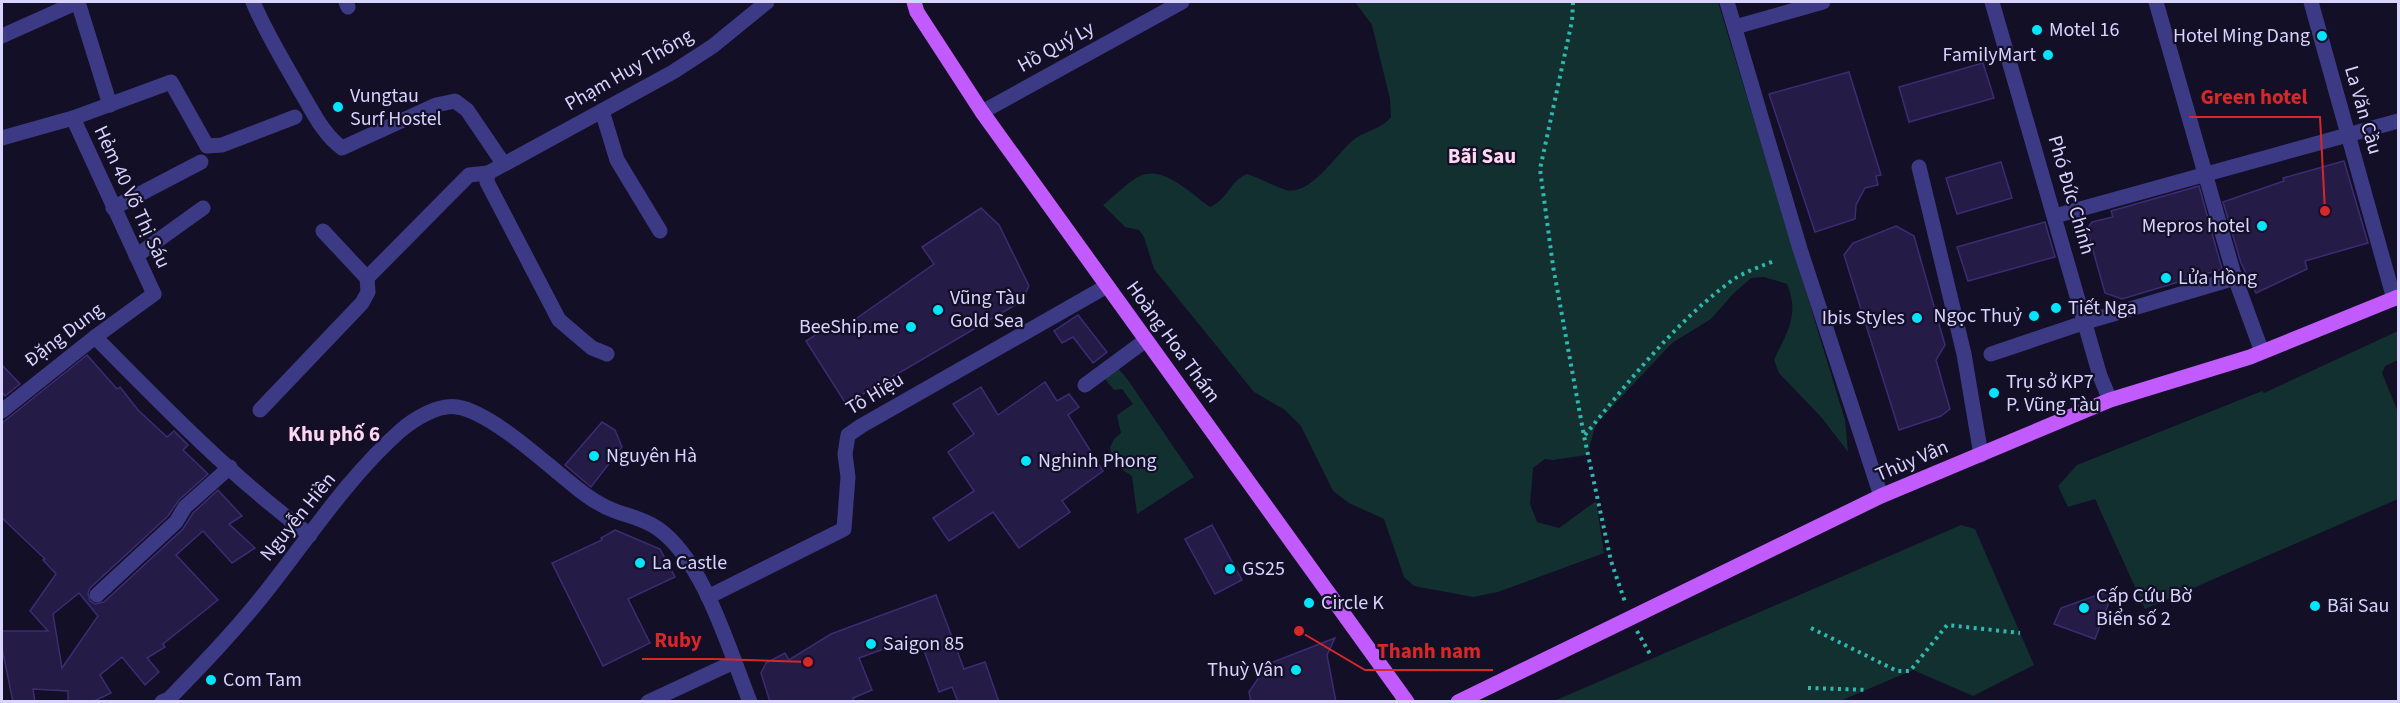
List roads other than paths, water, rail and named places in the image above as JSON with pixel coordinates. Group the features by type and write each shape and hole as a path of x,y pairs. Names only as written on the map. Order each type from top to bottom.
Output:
{"main road":[{"name":"Hoàng Hoa Thám","path":"914,2 917,12 982,112 1407,702"},
{"name":"Thùy Vân","path":"1458,702 1630,616 1881,496 2110,400 2262,352 2396,298"}],"street":[{"path":"2,36 78,2 110,105"},
{"path":"253,2 265,31 330,139 342,148 436,105 455,101 467,110 503,163"},
{"name":"Phạm Huy Thông","path":"367,278 469,175 488,173 674,72 713,46 767,2"},
{"name":"Hồ Quý Ly","path":"982,112 1182,2"},
{"path":"1727,2 1800,249 1881,496"},
{"path":"1735,27 1823,2"},
{"name":"Phó Đức Chính","path":"1992,2 2100,376 2110,400"},
{"path":"2156,2 2235,278 2262,352"},
{"name":"La Văn Cầu","path":"2310,2 2396,298"},
{"path":"73,118 171,82 207,146 222,145 295,117"},
{"path":"602,111 617,160 660,231"},
{"name":"Hẻm 40 Võ Thị Sáu","path":"2,138 73,118 154,294"},
{"path":"2055,216 2398,121"},
{"path":"113,208 201,162"},
{"path":"1918,167 1964,354 1981,456"},
{"path":"488,173 487,182 559,320 592,348 607,354"},
{"path":"136,256 203,208"},
{"path":"260,410 362,303 368,292 367,278 322,231"},
{"path":"1991,354 2086,322 2235,278"},
{"name":"Tô Hiệu","path":"708,597 843,530 848,477 845,454 848,435 1107,286"},
{"name":"Đặng Dung","path":"2,411 95,337 154,294"},
{"path":"95,337 175,418 280,513 310,535"},
{"path":"1085,385 1146,340"},
{"name":"Nguyễn Hiền","path":"162,702 169,699 211,656 260,600 359,475 401,430 436,409 457,407 482,416 504,430 589,498 656,527 676,544 687,558 708,597 750,702"},
{"path":"97,595 176,522 185,507 230,467"},
{"path":"648,702 734,662"}],"place":[{"name":"Motel 16","path":"2037,30"},
{"name":"Hotel Ming Dang","path":"2322,36"},
{"name":"FamilyMart","path":"2048,55"},
{"name":"Vungtau Surf Hostel","path":"338,107"},
{"name":"Green hotel","path":"2325,211"},
{"name":"Mepros hotel","path":"2262,226"},
{"name":"Lửa Hồng","path":"2166,278"},
{"name":"Tiết Nga","path":"2056,308"},
{"name":"Vũng Tàu Gold Sea","path":"938,310"},
{"name":"Ngọc Thuỷ","path":"2034,316"},
{"name":"Ibis Styles","path":"1917,318"},
{"name":"BeeShip.me","path":"911,327"},
{"name":"Trụ sở KP7 P. Vũng Tàu","path":"1994,393"},
{"name":"Nguyên Hà","path":"594,456"},
{"name":"Nghinh Phong","path":"1026,461"},
{"name":"La Castle","path":"640,563"},
{"name":"GS25","path":"1230,569"},
{"name":"Circle K","path":"1309,603"},
{"name":"Bãi Sau","path":"2315,606"},
{"name":"Cấp Cứu Bờ Biển số 2","path":"2084,608"},
{"name":"Thanh nam","path":"1299,631"},
{"name":"Saigon 85","path":"871,644"},
{"name":"Ruby","path":"808,662"},
{"name":"Thuỳ Vân","path":"1296,670"},
{"name":"Com Tam","path":"211,680"}],"district":[{"name":"Bãi Sau","path":"1482,156"},
{"name":"Khu phố 6","path":"334,434"}]}
